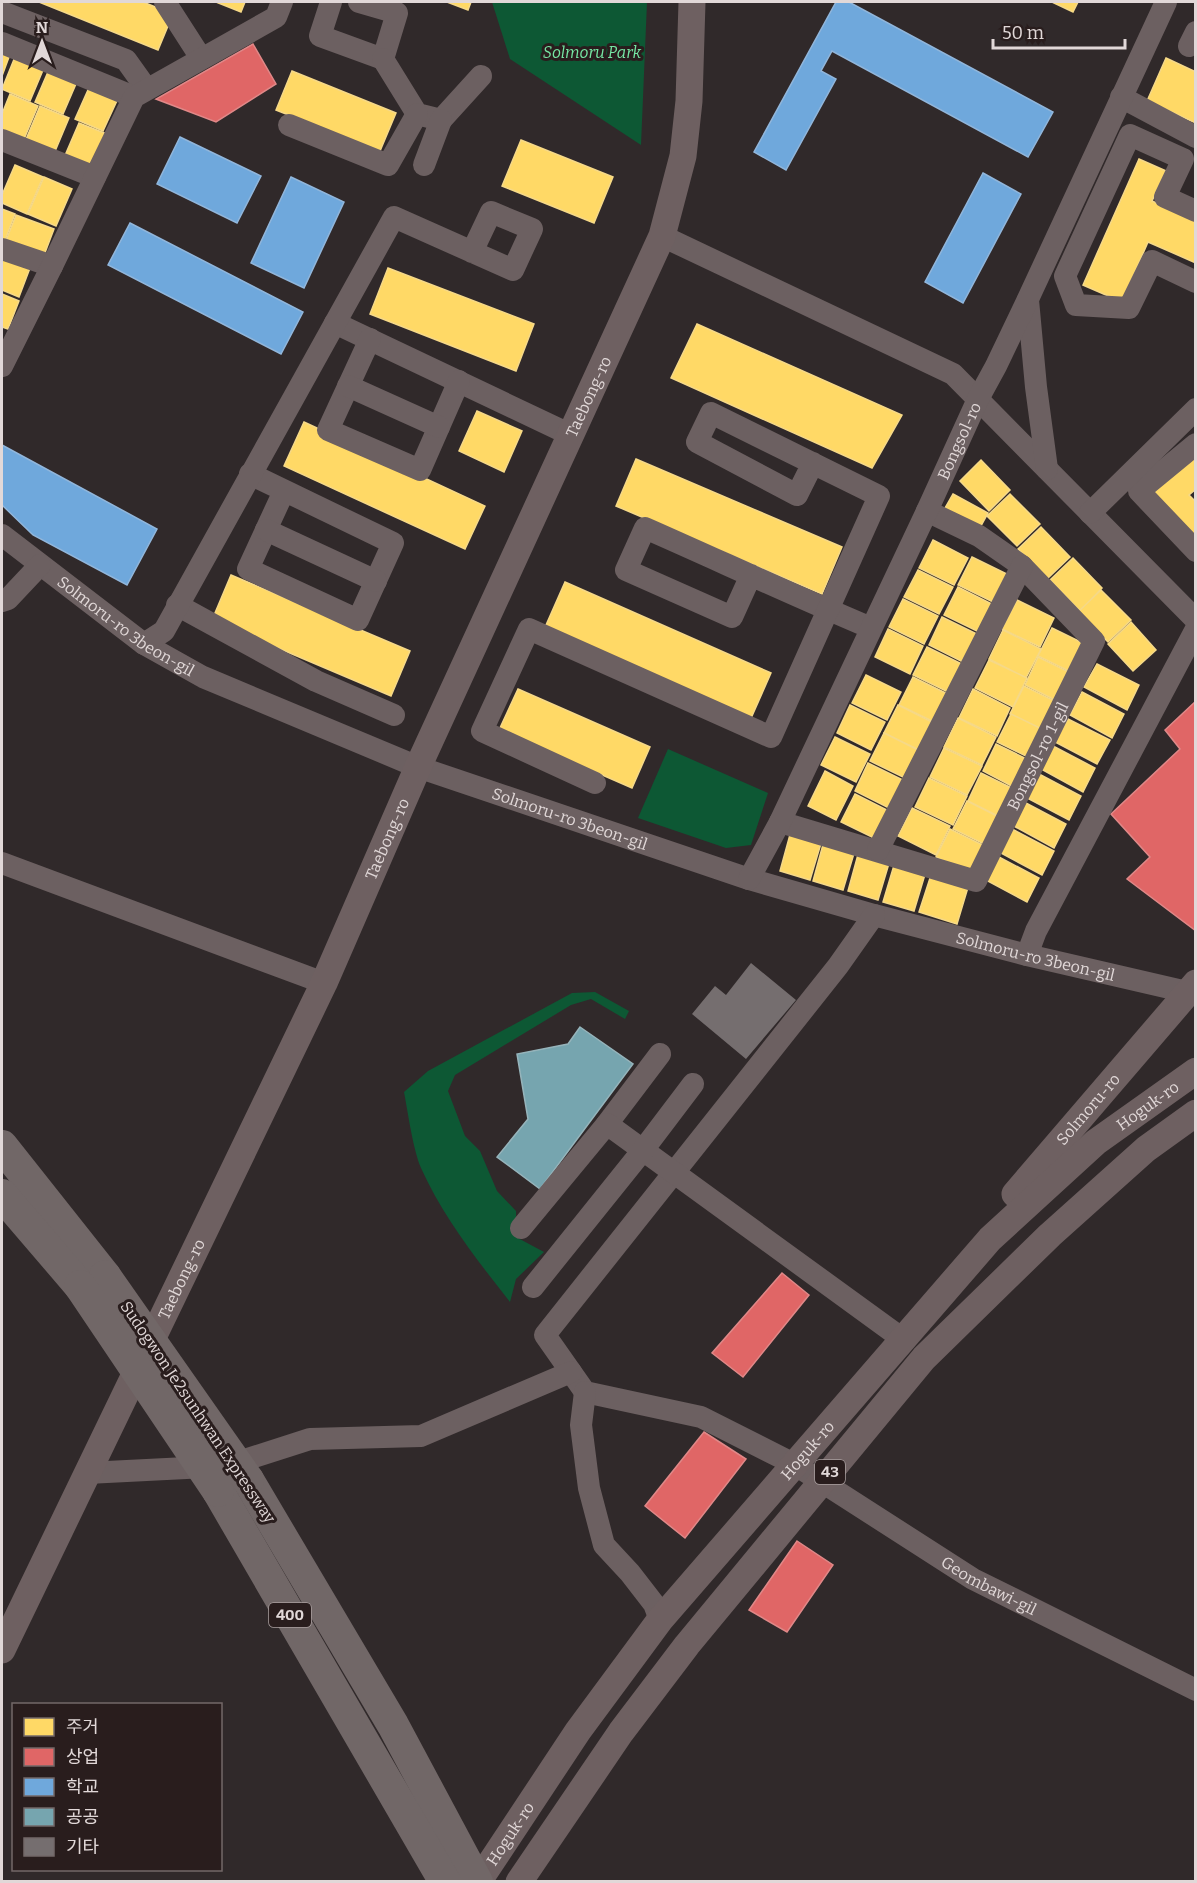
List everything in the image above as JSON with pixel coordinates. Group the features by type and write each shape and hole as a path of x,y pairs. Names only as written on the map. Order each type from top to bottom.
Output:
{"highway":[{"name":"Sudogwon Je2sunhwan Expressway","path":"2,1146 93,1281 363,1738 443,1881"},
{"name":"Sudogwon Je2sunhwan Expressway","path":"2,1195 93,1281 248,1480 393,1725 478,1881"}],"main road":[{"name":"Taebong-ro","path":"2,1650 324,983 418,767 662,236 683,156 689,101 692,2"},
{"name":"Solmoru-ro","path":"990,1239 1012,1198 1131,1061 1191,987"},
{"name":"Hoguk-ro","path":"478,1881 578,1731 660,1620 990,1239 1096,1142 1196,1071"},
{"name":"Hoguk-ro","path":"519,1881 621,1732 687,1645 924,1358 1050,1235 1146,1149 1196,1113"}],"street":[{"path":"165,2 201,58"},
{"path":"2,366 7,344 52,266 140,92 276,17 282,2"},
{"path":"331,2 320,36 383,59 417,114 441,120"},
{"path":"360,2 397,13 383,59"},
{"name":"Bongsol-ro","path":"749,879 780,822 1166,2"},
{"path":"2,12 126,60 140,92"},
{"path":"2,43 140,92"},
{"path":"424,165 441,120 481,76"},
{"path":"1121,97 1196,136"},
{"path":"290,125 388,165 417,114"},
{"path":"1196,211 1165,197 1183,159 1130,135 1065,276 1076,305 1129,308 1152,261 1196,282"},
{"path":"2,140 95,177"},
{"path":"144,644 164,631 394,217 472,252"},
{"path":"662,236 953,374 1196,620"},
{"path":"2,249 52,266"},
{"path":"1028,299 1036,387 1047,469"},
{"path":"335,323 571,435"},
{"path":"370,339 328,430 420,470 459,381"},
{"path":"348,386 439,427"},
{"path":"1090,513 1196,409"},
{"path":"595,783 482,731 529,629 771,737 879,496 813,463 711,413 697,442 797,495 813,463"},
{"path":"1196,444 1138,491 1196,551"},
{"path":"250,474 393,543 358,620 248,569 284,491"},
{"name":"Bongsol-ro 1-gil","path":"780,822 976,881 1094,641 1022,566 979,536 927,512"},
{"path":"751,574 732,617 626,570 645,528 751,574 871,628"},
{"path":"266,530 376,581"},
{"name":"Solmoru-ro 3beon-gil","path":"2,535 144,644 203,677 418,767 749,879 874,915 1027,955 1191,987"},
{"path":"2,601 8,600 40,565"},
{"path":"879,850 1022,566"},
{"path":"177,605 316,681 394,715"},
{"path":"1027,955 1042,921 1196,629"},
{"path":"2,863 324,983"},
{"path":"660,1620 654,1604 604,1545 588,1478 581,1425 585,1392 545,1335 838,966 874,915"},
{"path":"521,1228 607,1124 660,1054"},
{"path":"533,1287 693,1084"},
{"path":"607,1124 904,1340"},
{"path":"87,1473 226,1466 310,1440 421,1436 571,1372"},
{"name":"Geombawi-gil","path":"585,1392 701,1417 794,1464 973,1579 1196,1690"}],"green space":[{"name":"Solmoru Park","path":"492,2 647,2 641,145 510,59"},
{"path":"668,749 768,793 751,845 726,848 638,818"},
{"path":"595,992 629,1011 625,1019 591,999 571,1005 455,1075 448,1091 465,1136 480,1151 497,1191 516,1211 516,1237 544,1252 516,1279 510,1302 461,1238 430,1186 416,1151 404,1092 428,1071 572,993"}],"building: 주거":[{"path":"39,2 143,2 173,14 158,50"},
{"path":"216,2 245,2 241,12"},
{"path":"447,2 471,2 468,10"},
{"path":"1052,2 1078,2 1073,12"},
{"path":"2,45 12,49 2,76"},
{"path":"17,52 46,63 30,101 2,89"},
{"path":"1166,58 1196,72 1196,123 1147,101"},
{"path":"51,65 79,77 63,114 35,102"},
{"path":"292,71 396,113 380,151 276,110"},
{"path":"92,81 120,94 103,131 75,119"},
{"path":"10,94 38,106 22,144 2,135 2,114"},
{"path":"40,106 69,118 53,156 24,144"},
{"path":"79,123 107,134 92,172 63,160"},
{"path":"521,140 613,177 594,223 502,186"},
{"path":"1139,159 1166,171 1152,201 1196,220 1196,263 1148,242 1122,302 1083,285"},
{"path":"15,165 43,177 27,214 2,203 2,195"},
{"path":"44,177 72,189 56,226 28,214"},
{"path":"2,209 15,214 4,243 2,242"},
{"path":"16,215 54,229 43,258 5,243"},
{"path":"2,257 30,268 19,297 2,290"},
{"path":"388,268 534,324 516,371 370,314"},
{"path":"2,294 19,301 8,329 2,327"},
{"path":"697,324 902,415 872,468 671,378"},
{"path":"477,411 522,431 504,472 459,451"},
{"path":"304,422 485,506 465,549 284,466"},
{"path":"1196,452 1196,489 1189,495 1196,502 1196,548 1148,498"},
{"path":"636,459 842,547 822,594 616,506"},
{"path":"981,460 1010,490 989,511 960,481"},
{"path":"953,494 988,513 977,533 945,508"},
{"path":"1010,494 1040,524 1017,546 987,516"},
{"path":"1041,527 1070,557 1047,579 1018,549"},
{"path":"933,540 968,558 954,585 919,568"},
{"path":"972,557 1007,574 993,602 958,585"},
{"path":"1073,558 1102,588 1080,611 1050,580"},
{"path":"918,570 953,587 939,614 904,597"},
{"path":"231,575 410,651 391,696 212,620"},
{"path":"565,582 771,673 748,725 542,634"},
{"path":"958,587 992,604 979,632 944,615"},
{"path":"1101,590 1131,620 1108,642 1078,612"},
{"path":"903,599 938,616 924,644 889,627"},
{"path":"1017,600 1054,618 1040,647 1002,629"},
{"path":"942,617 977,634 963,662 929,645"},
{"path":"1131,622 1156,650 1133,671 1108,644"},
{"path":"1052,628 1087,645 1073,673 1038,656"},
{"path":"888,629 923,646 910,674 875,657"},
{"path":"1003,630 1041,649 1026,678 989,659"},
{"path":"927,647 962,664 948,692 913,675"},
{"path":"1038,657 1073,674 1059,702 1025,685"},
{"path":"989,660 1027,678 1013,707 975,688"},
{"path":"1097,664 1139,685 1127,710 1084,687"},
{"path":"866,675 901,692 887,720 852,703"},
{"path":"913,677 948,694 934,722 899,705"},
{"path":"1024,686 1059,703 1045,731 1010,714"},
{"path":"518,689 650,747 632,788 499,730"},
{"path":"973,689 1010,708 997,736 959,718"},
{"path":"1082,692 1124,714 1112,738 1070,715"},
{"path":"850,705 885,722 871,750 837,733"},
{"path":"898,705 932,722 919,750 884,733"},
{"path":"1011,714 1046,731 1032,759 997,742"},
{"path":"958,718 996,737 982,765 944,747"},
{"path":"1068,719 1110,740 1097,764 1055,742"},
{"path":"884,733 918,750 905,778 870,761"},
{"path":"835,737 870,754 856,782 821,765"},
{"path":"996,744 1031,761 1017,789 983,771"},
{"path":"1053,746 1095,768 1083,792 1041,769"},
{"path":"944,748 982,766 967,795 930,777"},
{"path":"868,763 903,780 889,808 855,791"},
{"path":"825,771 853,786 836,820 808,806"},
{"path":"981,773 1016,790 1002,818 968,801"},
{"path":"1039,774 1081,796 1069,820 1027,798"},
{"path":"929,778 967,796 953,825 915,807"},
{"path":"855,794 889,811 876,839 841,822"},
{"path":"967,801 1001,818 988,846 953,829"},
{"path":"1024,802 1066,824 1054,848 1012,825"},
{"path":"912,808 950,826 936,855 898,836"},
{"path":"950,829 985,846 971,874 936,857"},
{"path":"1012,829 1054,851 1042,875 999,852"},
{"path":"791,831 822,840 810,880 780,871"},
{"path":"824,841 855,850 843,890 813,881"},
{"path":"859,851 890,860 878,900 848,891"},
{"path":"997,856 1039,878 1027,902 984,879"},
{"path":"895,862 926,871 914,911 883,902"},
{"path":"932,872 969,884 957,924 919,912"}],"building: 상업":[{"path":"253,44 276,84 216,122 156,99"},
{"path":"1196,701 1196,931 1127,879 1150,857 1111,814 1180,749 1165,730"},
{"path":"782,1273 809,1295 743,1377 712,1353"},
{"path":"704,1432 746,1459 685,1538 645,1506"},
{"path":"797,1541 833,1565 787,1632 749,1610"}],"building: 학교":[{"path":"836,2 849,2 1053,112 1028,157 832,51 821,71 836,79 786,170 754,152"},
{"path":"180,137 261,176 237,223 157,184"},
{"path":"983,173 1021,194 963,303 925,282"},
{"path":"291,177 344,202 304,288 251,263"},
{"path":"130,223 303,312 281,354 108,265"},
{"path":"2,445 157,529 127,585 33,535 2,505"}],"building: 공공":[{"path":"580,1027 633,1064 540,1189 497,1157 528,1119 517,1054 568,1044"}],"building: 기타":[{"path":"751,963 796,1000 746,1059 692,1014 715,986 726,995"}]}
